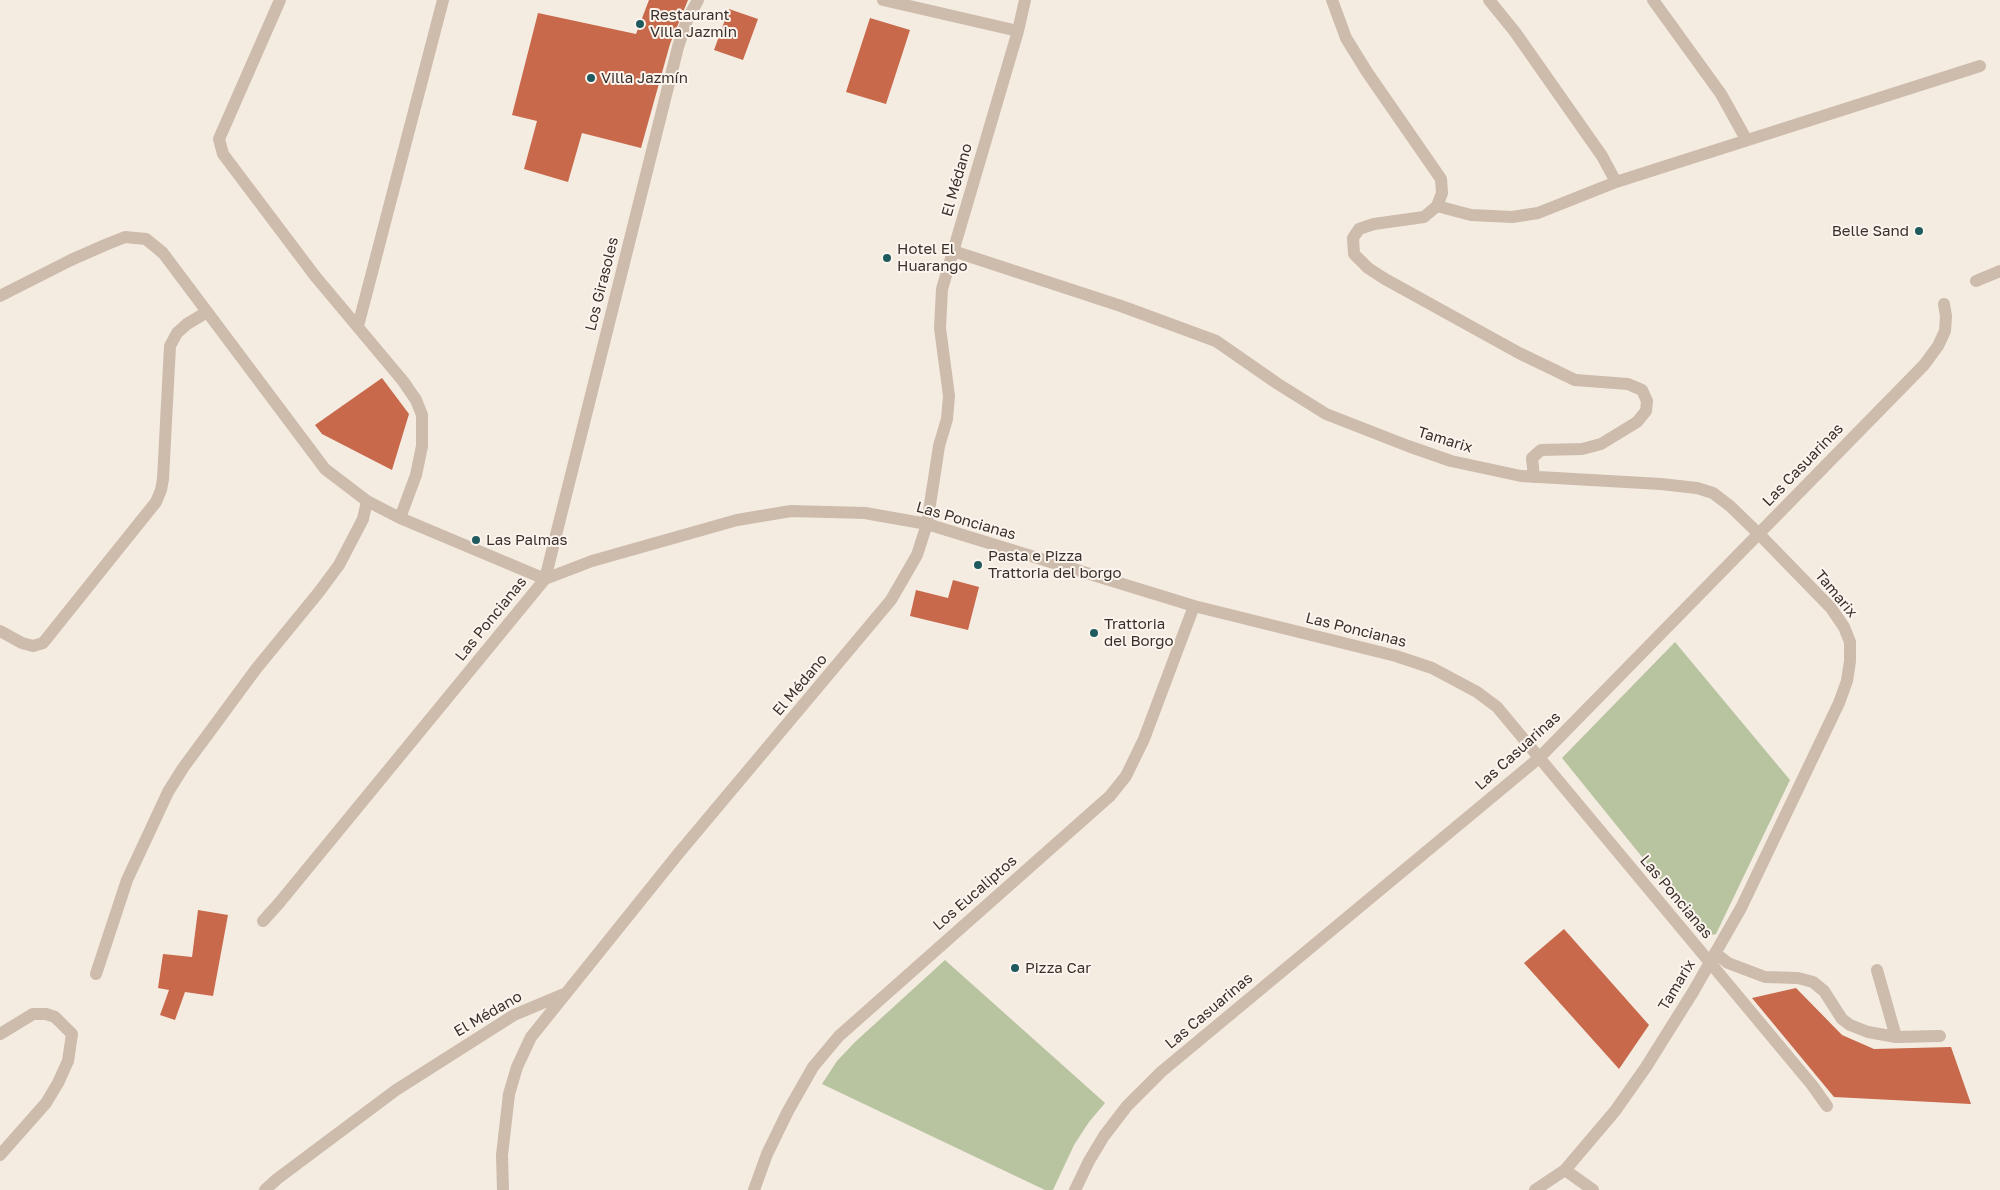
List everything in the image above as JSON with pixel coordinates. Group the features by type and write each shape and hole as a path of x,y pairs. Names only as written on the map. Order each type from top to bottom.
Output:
{"street":[{"path":"280,0 219,139 223,154 316,276 403,381 416,400 422,415 422,446 416,475 400,518"},
{"path":"358,326 443,0"},
{"name":"Los Girasoles","path":"545,579 678,47 687,20 698,0"},
{"path":"883,0 1018,31"},
{"name":"El Médano","path":"265,1190 396,1090 514,1015 566,993 678,854 892,600 917,555 927,524 939,446 947,419 949,396 939,309 942,288 1018,31 1025,0"},
{"path":"1332,0 1346,38 1356,55 1441,179 1442,194 1437,206 1424,217 1374,224 1359,229 1353,238 1354,254 1368,268 1385,279 1519,353 1575,380 1628,384 1642,390 1647,401 1646,411 1637,422 1601,444 1582,449 1541,450 1536,453 1532,458 1534,478"},
{"path":"1489,0 1515,32 1602,156 1616,182"},
{"path":"1652,0 1721,94 1746,139"},
{"path":"1437,206 1471,214 1512,217 1538,213 1616,182 1980,66"},
{"path":"0,296 71,260 125,237 146,239 163,254 325,468 367,501 400,518 545,579"},
{"name":"Tamarix","path":"953,251 1216,340 1278,384 1326,414 1451,461 1497,472 1534,478 1661,484 1697,488 1713,494 1759,534 1831,608 1844,627 1850,642 1850,661 1847,681 1839,703 1741,908 1646,1067 1615,1111 1566,1170 1535,1190"},
{"path":"1976,281 2000,271"},
{"name":"Las Casuarinas","path":"1075,1190 1089,1160 1104,1136 1127,1106 1161,1072 1539,758 1759,534 1924,365 1938,346 1945,331 1946,316 1944,304"},
{"path":"0,631 22,643 33,646 43,643 156,502 163,479 170,346 177,333 187,324 207,312"},
{"path":"96,974 126,880 168,792 183,768 256,669 339,565 363,518 367,501"},
{"name":"Las Poncianas","path":"263,921 545,579 592,561 763,514 791,510 865,513 927,524 1194,606 1396,656 1432,668 1477,692 1497,707 1712,958 1828,1106"},
{"name":"Los Eucaliptos","path":"754,1190 767,1154 788,1111 813,1067 839,1036 1110,796 1126,776 1144,739 1194,606"},
{"path":"1712,958 1765,978 1798,978 1813,982 1824,991 1842,1019 1850,1025 1868,1032 1896,1037 1940,1036"},
{"path":"1877,970 1896,1037"},
{"path":"503,1190 502,1155 505,1121 514,1076 531,1037 566,993"},
{"path":"0,1034 33,1014 46,1014 55,1017 72,1034 68,1062 46,1103 0,1155"},
{"path":"1566,1170 1593,1190"}],"green space":[{"path":"1675,642 1790,780 1716,934 1706,936 1562,758"},
{"path":"945,960 1105,1103 1089,1122 1074,1145 1053,1190 1045,1190 822,1084 837,1061 855,1042"}],"building":[{"name":"Villa Jazmín","path":"649,0 688,0 670,44 641,148 582,133 568,182 524,169 537,121 512,115 538,13 636,34"},
{"path":"729,9 758,19 743,60 714,50"},
{"path":"870,18 910,30 886,104 846,92"},
{"path":"382,378 409,414 392,470 322,434 315,425"},
{"path":"953,580 979,587 968,630 910,616 916,590 948,598"},
{"path":"198,910 228,915 213,996 185,992 175,1020 160,1015 169,990 158,988 163,954 192,957"},
{"path":"1564,929 1649,1025 1619,1069 1524,963"},
{"path":"1796,988 1842,1035 1874,1049 1951,1047 1971,1104 1834,1097 1752,998"}],"place":[{"name":"Restaurant Villa Jazmin","path":"640,24"},
{"name":"Villa Jazmín","path":"591,78"},
{"name":"Belle Sand","path":"1919,231"},
{"name":"Hotel El Huarango","path":"887,258"},
{"name":"Las Palmas","path":"476,540"},
{"name":"Pasta e Pizza Trattoria del borgo","path":"978,565"},
{"name":"Trattoria del Borgo","path":"1094,633"},
{"name":"Pizza Car","path":"1015,968"}]}
